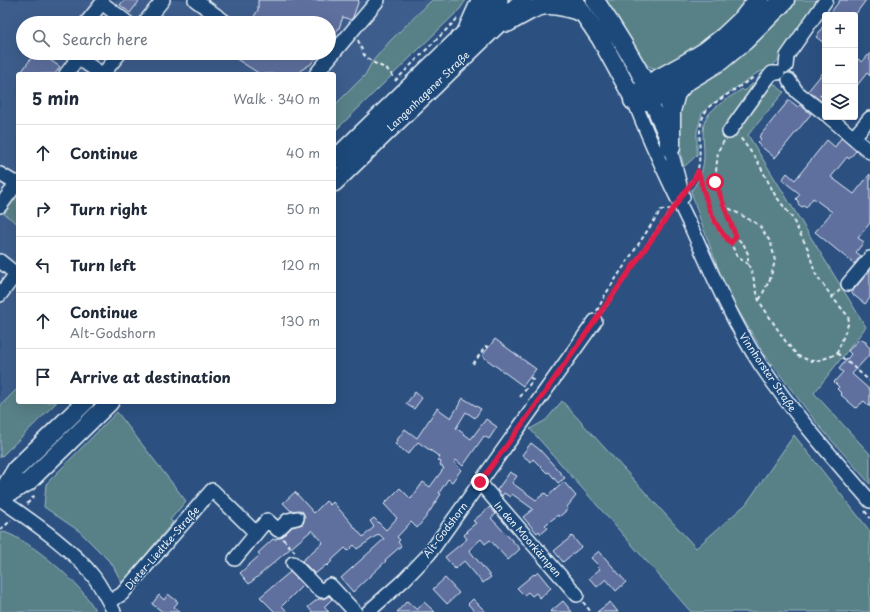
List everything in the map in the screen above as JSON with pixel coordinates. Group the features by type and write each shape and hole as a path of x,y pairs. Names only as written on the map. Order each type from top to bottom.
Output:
{"highway":[{"path":"474,36 482,0"},
{"path":"644,95 725,37 744,19 759,0"},
{"path":"644,95 684,82 720,60 744,40 784,0"},
{"path":"670,147 670,112 675,93 684,82"}],"main road":[{"name":"Langenhagener Straße","path":"336,181 474,36 499,0"},
{"name":"Langenhagener Straße","path":"336,158 474,36 523,0"},
{"name":"Vinnhorster Straße","path":"595,0 633,59 644,95"},
{"path":"474,36 540,5 548,3 578,6"},
{"name":"Vinnhorster Straße","path":"578,6 600,38 644,95"},
{"path":"0,498 16,469 83,404"},
{"path":"0,498 28,482 108,404"}],"street":[{"path":"150,16 163,0"},
{"path":"195,0 217,16"},
{"path":"336,50 378,0"},
{"path":"822,112 797,92 789,80 781,80 782,70 787,56 826,0"},
{"path":"90,16 100,1 119,16"},
{"path":"67,72 73,60"},
{"path":"81,60 100,72"},
{"path":"105,72 114,60"},
{"path":"318,72 328,60"},
{"path":"731,130 772,73 782,70"},
{"name":"Vinnhorster Straße","path":"644,95 670,147 690,226"},
{"name":"Vinnhorster Straße","path":"644,95 643,124 736,325 760,364 800,418 870,501"},
{"path":"854,137 870,118"},
{"path":"832,120 870,152"},
{"path":"0,174 16,182"},
{"path":"0,206 16,184"},
{"path":"848,284 870,258"},
{"path":"0,261 16,274 0,295"},
{"name":"Alt-Godshorn","path":"368,612 404,580 429,554 595,321"},
{"name":"In den Moorkämpen","path":"480,482 577,595"},
{"name":"Dieter-Liedtke-Straße","path":"111,607 212,490 256,533"},
{"path":"0,498 81,562 94,576 104,591 111,607"},
{"path":"235,559 268,520 278,530 288,520 297,518"},
{"path":"293,563 317,588 322,591 330,585 355,612"}],"path":[{"path":"351,32 356,36 364,55 372,62 387,69 396,80"},
{"path":"732,91 710,106 702,117 700,124 698,171 711,216 722,234 731,243 737,257 748,264"},
{"path":"718,151 715,182 722,204 736,237 744,245 748,254 748,264 752,272 759,301 786,342 798,356 811,361 832,356 837,353 849,322 848,316 815,273 808,249 791,216 775,195 757,160 731,130"},
{"path":"595,321 698,171"},
{"path":"722,204 759,226 771,243 775,261 770,279 759,301"},
{"path":"595,321 594,316 605,294 662,210 672,208"},
{"path":"731,243 736,237"},
{"path":"473,364 486,346 489,348"},
{"path":"837,353 870,381"},
{"path":"520,397 533,380 530,377"},
{"path":"0,529 4,527"},
{"path":"278,530 278,533 297,554 291,560 293,563"}],"shaded area":[{"path":"0,0 466,0 460,9 336,130 336,72 16,72 16,404 55,404 0,458"}],"green space":[{"path":"432,0 466,0 460,9 336,130 336,104 365,75 372,62 390,41"},
{"path":"602,0 750,0 707,44 659,69 650,67 643,61"},
{"path":"792,0 823,0 782,57 769,69 757,73 710,105 702,114 697,131 697,155 684,167 680,150 678,122 681,104 685,94 695,82"},
{"path":"765,76 784,92 748,135 866,327 814,393 870,454 870,484 819,426 765,355 726,290 691,191 699,178 702,169 704,154 703,131 706,118 722,102 742,89 744,91"},
{"path":"16,198 16,223 4,214"},
{"path":"16,390 16,404 55,404 0,458 0,406"},
{"path":"562,401 696,548 746,504 794,435 870,531 870,612 691,612 530,429 546,420"},
{"path":"117,412 186,501 170,520 173,522 122,583 112,564 79,531 44,507 46,484"},
{"path":"4,532 16,537 42,554 56,566 90,601 96,612 0,612 0,533"}],"building":[{"path":"124,0 140,0 130,13 120,5"},
{"path":"258,0 359,0 351,20 343,17 336,32 336,16 254,16 258,10"},
{"path":"840,0 866,0 857,12 831,12"},
{"path":"822,28 822,42 816,37"},
{"path":"870,53 870,76 867,73 858,84 858,59 862,62"},
{"path":"30,60 50,60 60,67 56,72 22,71"},
{"path":"238,60 314,60 311,64 300,72 257,72"},
{"path":"822,74 822,102 808,91"},
{"path":"789,100 798,107 800,105 811,114 775,158 757,143 761,139 759,137"},
{"path":"841,138 856,151 849,159 847,157 831,177 854,194 870,174 870,223 858,238 864,242 856,252 861,256 854,264 815,232 832,212 813,198 806,208 804,206 802,207 798,204 796,199 800,194 782,180 787,173 795,180 827,140 835,147"},
{"path":"870,270 870,298 865,304 851,293"},
{"path":"495,339 536,369 523,386 482,356"},
{"path":"859,339 866,342 870,348 870,354 852,374 870,390 870,407 864,401 856,408 841,395 842,394 837,389 839,387 834,382 843,372 839,369 851,354 848,351"},
{"path":"415,392 422,398 414,409 406,404"},
{"path":"463,398 481,409 475,418 466,412 456,428 471,439 486,419 497,427 489,439 484,436 463,466 456,460 454,462 461,470 452,482 448,479 439,493 441,494 426,517 417,528 411,522 397,537 400,540 398,542 401,546 353,592 341,578 384,539 379,534 357,549 354,545 348,551 345,548 327,566 326,565 315,574 302,561 323,542 312,530 249,584 240,573 260,555 258,553 273,539 275,540 281,538 292,527 303,524 305,517 303,512 299,510 291,511 283,503 295,492 314,513 326,501 330,505 333,502 363,537 374,527 370,521 374,518 386,530 397,518 384,504 400,488 411,499 423,482 430,487 444,468 440,465 441,462 438,460 440,457 418,442 408,454 395,444 397,440 405,429 417,438 437,408 451,418"},
{"path":"531,443 540,450 565,478 558,483 549,472 547,473 533,459 531,462 522,455"},
{"path":"510,472 517,476 512,483 536,500 545,493 548,496 564,482 576,496 567,507 568,509 559,517 558,515 545,525 548,528 541,534 539,531 537,533 523,517 533,509 512,494 510,497 504,493 502,496 497,490"},
{"path":"490,507 496,514 491,518 520,549 508,560 490,540 485,544 481,539 469,550 491,577 483,583 464,561 455,569 445,557 467,539 464,535 467,532 466,531 476,523 473,521"},
{"path":"572,536 581,547 563,562 554,551"},
{"path":"599,551 626,582 616,591 606,579 597,587 589,578 600,569 591,558"},
{"path":"290,572 303,585 282,606 288,612 275,612 260,597"},
{"path":"538,572 551,588 540,598 536,593 532,596 528,592 524,595 517,588"},
{"path":"445,578 459,593 447,604 433,589"},
{"path":"168,594 178,602 174,607 180,612 163,612 152,604 159,595 164,600"},
{"path":"329,596 332,599 324,607 329,612 312,612 308,607 318,599 323,599"},
{"path":"473,599 486,612 475,612 468,604"},
{"path":"407,601 417,610 424,602 435,612 397,612"},
{"path":"563,601 572,612 550,612"},
{"path":"610,602 618,612 597,612"}],"route":[{"path":"480,482 535,407 698,171 711,216 722,234 731,243 736,237 722,204 715,182"}]}
